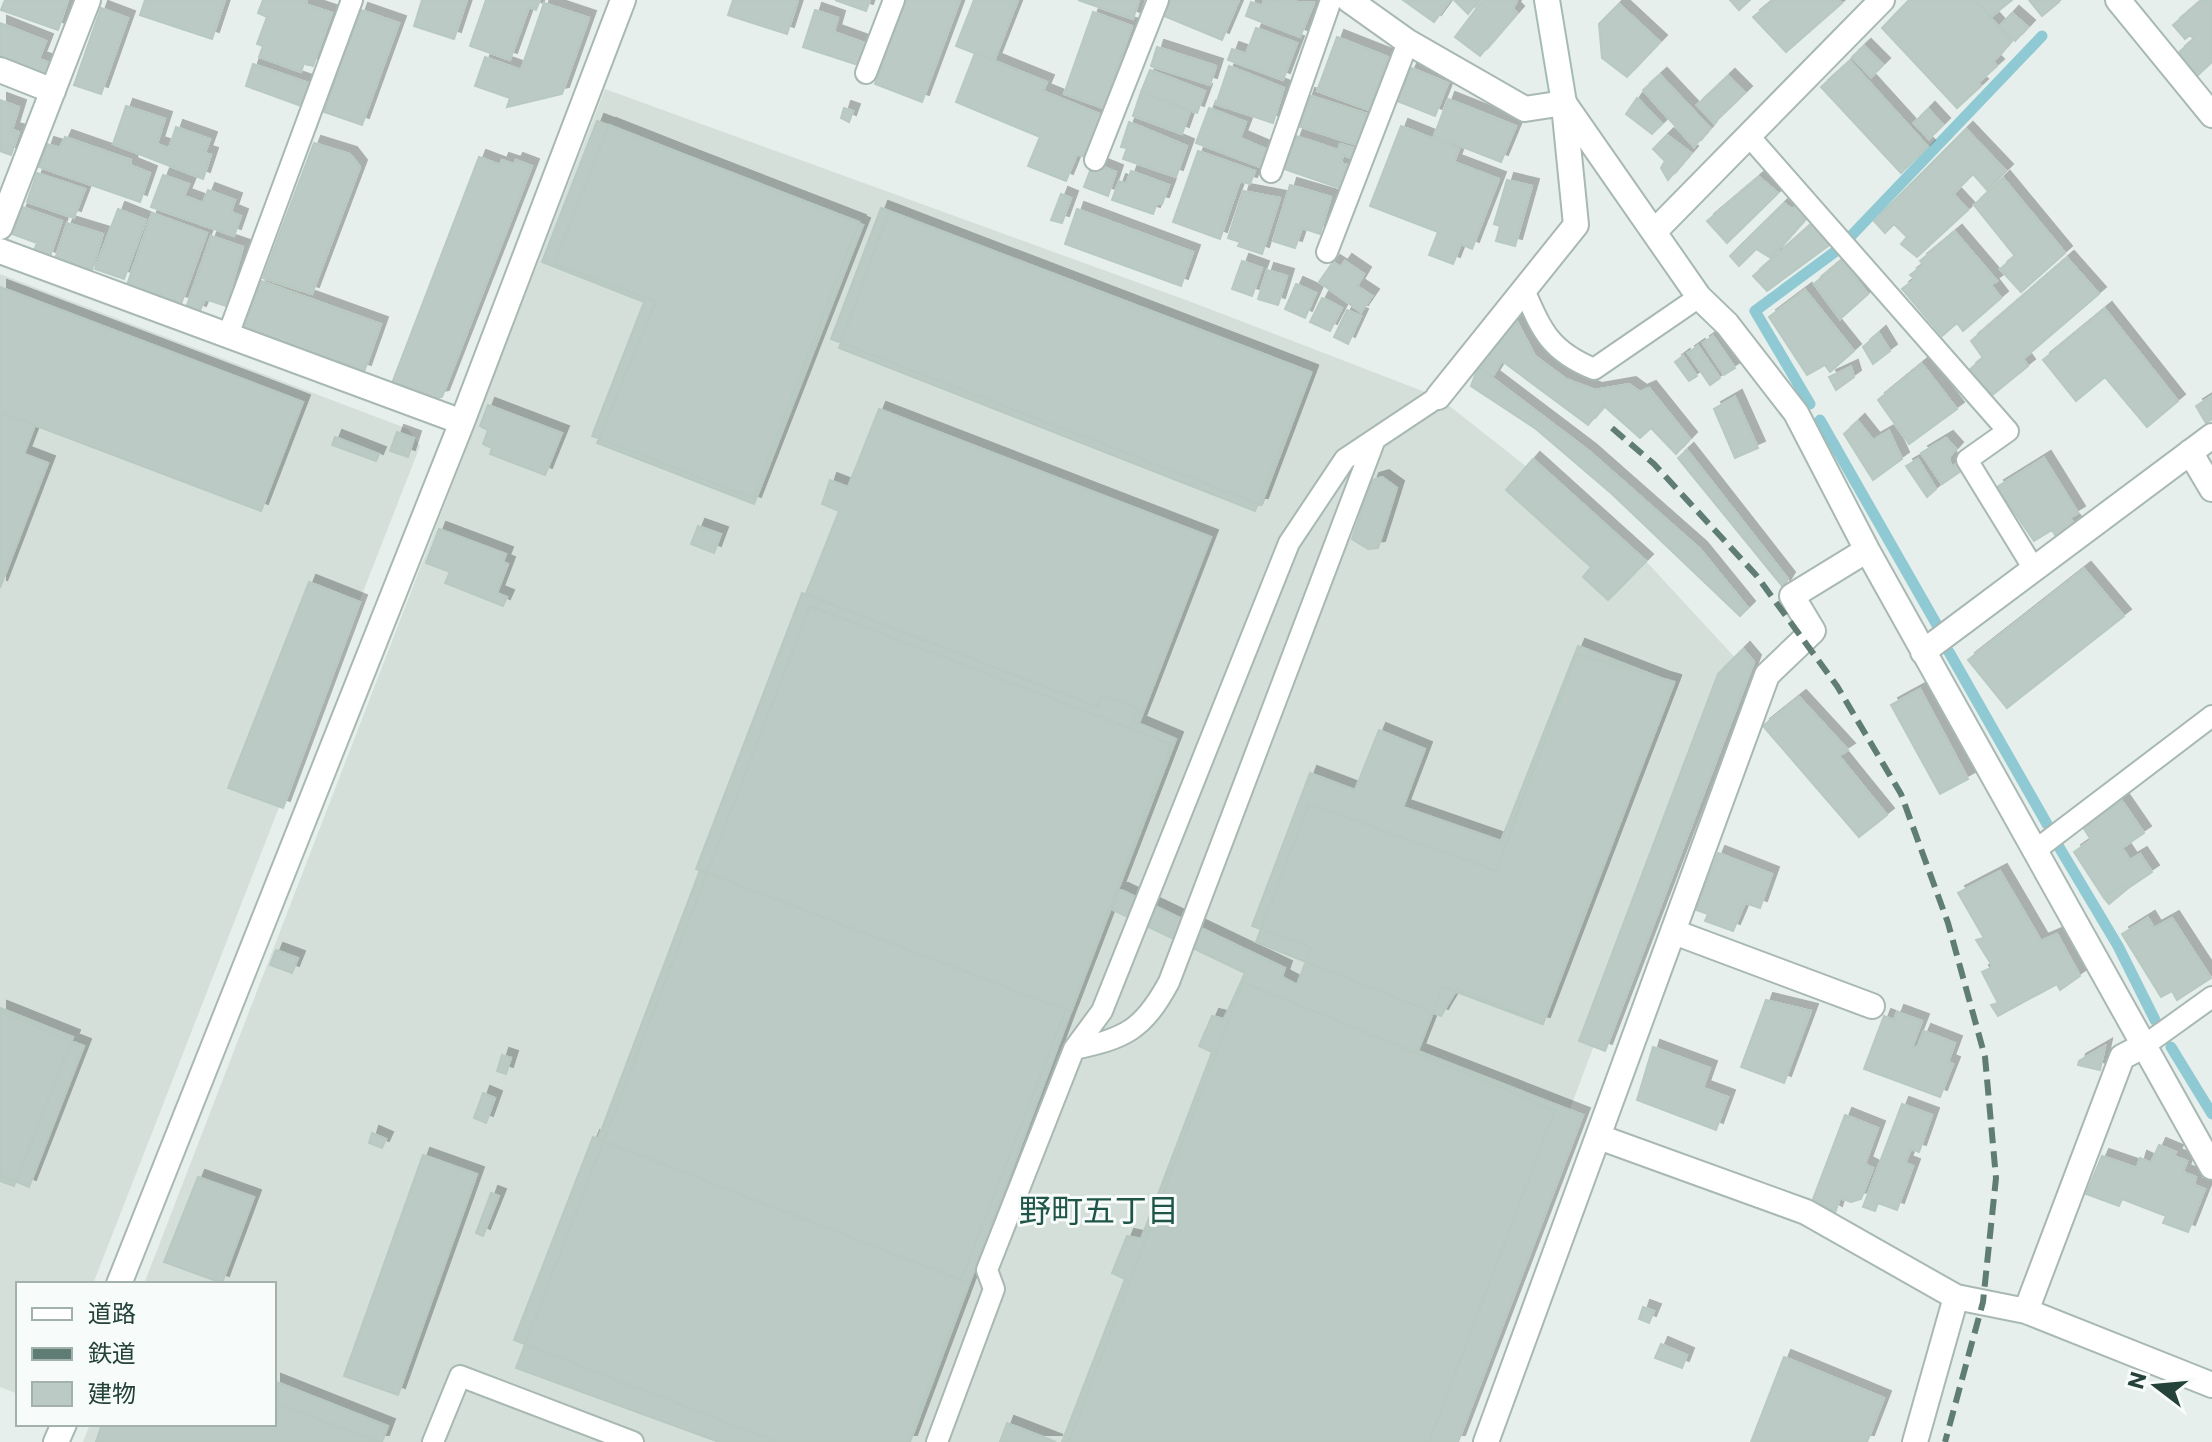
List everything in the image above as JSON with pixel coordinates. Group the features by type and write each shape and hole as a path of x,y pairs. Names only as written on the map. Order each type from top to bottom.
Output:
{"street":[{"path":"0,227 88,0"},
{"path":"120,1282 462,422 623,0"},
{"path":"1349,0 1408,42 1525,109 1564,103"},
{"path":"1438,397 1576,225 1564,103 1547,0"},
{"path":"2118,0 2212,115"},
{"path":"1655,231 1868,5"},
{"path":"0,70 53,91"},
{"path":"1564,103 1699,297 1727,324 1796,413 1923,652 2037,849 2212,1167"},
{"path":"0,251 462,422"},
{"path":"1923,652 2212,436"},
{"path":"2190,452 2212,489"},
{"path":"1486,1442 1767,675 1813,631 1792,596 1867,550"},
{"path":"1674,932 1872,1006"},
{"path":"2026,1311 2122,1057 2145,1045"},
{"path":"1599,1137 1806,1212 1956,1297 2026,1311 2212,1385"},
{"path":"1915,1442 1956,1297"}],"lane":[{"path":"228,335 352,0"},
{"path":"866,73 894,0"},
{"path":"1095,160 1158,0"},
{"path":"1271,172 1331,0"},
{"path":"1327,252 1408,42"},
{"path":"1748,135 2008,431 1967,460 2034,569"},
{"path":"1524,290 1547,341 1594,369 1699,297"},
{"path":"937,1442 994,1289 987,1270 1074,1049 1102,1011 1289,543 1345,459 1438,397"},
{"path":"1074,1049 1111,1041 1137,1028 1154,1009 1169,982 1375,439"},
{"path":"2037,849 2212,716"},
{"path":"2145,1045 2212,997"},
{"path":"433,1442 460,1376 633,1442"}],"shaded area":[{"path":"605,89 1186,300 1438,397 1644,559 1739,662 1444,1442 83,1442 89,1426 276,1426 276,1282 145,1282"},
{"path":"0,274 408,429 420,446 94,1282 16,1282 16,1393 0,1387"}],"building":[{"path":"5,0 68,0 58,30 1,10"},
{"path":"145,0 225,0 212,39 140,15"},
{"path":"263,0 307,0 305,4 332,13 313,66 304,63 301,72 259,57 263,46 257,44 267,17 258,13"},
{"path":"422,0 467,0 454,39 414,26"},
{"path":"486,0 540,0 536,10 529,7 510,60 470,46"},
{"path":"733,0 798,0 787,34 728,15"},
{"path":"835,0 870,0 866,11"},
{"path":"906,0 960,0 922,102 875,84"},
{"path":"974,0 1018,0 994,61 956,46"},
{"path":"1078,0 1139,0 1133,19"},
{"path":"1170,0 1239,0 1222,40 1164,16"},
{"path":"1264,0 1314,3 1300,37 1246,16 1251,2 1262,6"},
{"path":"1403,0 1450,0 1434,22"},
{"path":"1454,0 1479,0 1468,14"},
{"path":"1483,0 1517,0 1513,9 1517,13 1480,56 1455,37"},
{"path":"1730,0 1750,0 1739,10"},
{"path":"1774,0 1838,0 1842,3 1786,52 1753,17"},
{"path":"1909,0 1975,0 2011,41 1993,62 1997,66 1978,83 1981,86 1957,108 1882,28"},
{"path":"1975,0 2012,0 1991,17"},
{"path":"2029,0 2058,0 2059,2 2042,16"},
{"path":"2202,0 2212,0 2212,62 2197,76 2178,53 2194,39 2190,35 2185,39 2173,25"},
{"path":"544,3 589,18 562,94 507,107 510,98 475,86 485,57 521,70"},
{"path":"1619,4 1660,42 1627,77 1602,58 1599,24"},
{"path":"101,8 128,18 101,94 74,85"},
{"path":"361,10 399,23 362,125 324,112"},
{"path":"815,10 838,18 834,32 865,43 858,65 803,47"},
{"path":"1093,12 1132,26 1103,108 1064,94"},
{"path":"2012,13 2028,27 2015,41 2000,26"},
{"path":"0,23 46,41 39,59 50,63 45,76 0,58"},
{"path":"1256,28 1297,43 1283,80 1228,60 1232,49 1246,54"},
{"path":"1337,37 1388,57 1369,110 1317,91"},
{"path":"1864,46 1883,65 1871,77 1852,57"},
{"path":"1157,47 1216,66 1210,85 1151,66"},
{"path":"975,53 1047,82 1043,91 1102,115 1085,157 1077,154 1066,181 1028,166 1040,137 956,102"},
{"path":"1850,61 1928,147 1901,173 1821,87"},
{"path":"253,64 309,83 301,106 246,86"},
{"path":"1229,66 1284,88 1273,123 1216,104"},
{"path":"1411,68 1448,83 1435,116 1397,101"},
{"path":"1150,70 1205,91 1197,113 1141,92"},
{"path":"1660,75 1710,128 1694,147 1643,90"},
{"path":"1728,76 1745,93 1714,123 1697,105"},
{"path":"1141,92 1190,111 1182,134 1133,116"},
{"path":"1308,95 1367,114 1357,145 1298,126"},
{"path":"1637,98 1662,124 1652,134 1626,114"},
{"path":"1448,99 1516,126 1501,162 1434,136"},
{"path":"0,100 19,107 12,130 19,132 11,155 0,151"},
{"path":"126,106 165,119 157,144 169,148 176,127 210,139 205,153 211,155 203,179 113,144"},
{"path":"844,108 853,111 849,122 841,118"},
{"path":"1209,108 1246,122 1240,138 1266,149 1260,167 1196,143"},
{"path":"1928,109 1943,125 1929,139 1914,123"},
{"path":"597,121 859,222 753,498 592,436 644,302 542,262"},
{"path":"1129,122 1187,146 1176,177 1123,159 1127,148 1121,147"},
{"path":"609,125 863,225 754,504 597,443 656,301 554,264"},
{"path":"1401,126 1459,149 1454,162 1499,179 1472,249 1461,244 1453,264 1429,255 1438,232 1370,206"},
{"path":"1966,129 2006,171 1987,190 1973,174 1953,194 1968,210 1917,257 1901,244 1907,237 1894,224 1885,233 1874,221"},
{"path":"1667,135 1691,153 1668,180 1661,168 1665,161 1653,149"},
{"path":"1296,136 1338,150 1340,144 1354,148 1351,158 1343,155 1341,163 1347,165 1339,188 1284,169"},
{"path":"65,137 131,160 130,165 150,173 140,202 39,167 47,144 60,148"},
{"path":"314,143 350,154 360,167 312,294 263,278"},
{"path":"1198,151 1255,171 1250,184 1240,181 1220,239 1173,222"},
{"path":"479,157 500,165 502,160 514,164 516,160 532,166 442,397 428,400 391,386"},
{"path":"1093,163 1116,172 1108,196 1084,187"},
{"path":"1131,171 1169,185 1162,204 1157,203 1153,214 1112,200 1119,181 1126,184"},
{"path":"37,173 85,189 74,218 27,202"},
{"path":"163,175 189,184 184,196 203,203 208,190 235,200 231,212 241,216 234,236 151,207"},
{"path":"1759,177 1778,193 1727,243 1707,221"},
{"path":"2003,178 2065,253 2021,292 2000,269 2015,256 1974,205"},
{"path":"1507,180 1532,186 1515,246 1496,241 1500,226 1494,224"},
{"path":"1290,185 1331,197 1320,234 1302,228 1295,248 1273,241"},
{"path":"1243,191 1280,198 1262,254 1238,246 1240,242 1228,238"},
{"path":"1061,194 1071,198 1062,223 1051,220"},
{"path":"1784,203 1792,209 1800,203 1808,216 1771,258 1756,249 1739,266 1730,256"},
{"path":"22,207 62,221 49,259 33,253 37,243 12,234"},
{"path":"881,208 1311,373 1261,505 831,339"},
{"path":"118,209 146,220 124,279 95,269"},
{"path":"1077,209 1193,252 1181,286 1065,244"},
{"path":"889,211 1311,372 1255,511 839,348"},
{"path":"152,213 207,233 181,304 127,285"},
{"path":"1814,222 1832,243 1767,291 1753,276"},
{"path":"67,223 103,234 91,273 54,262"},
{"path":"1955,232 1997,281 1991,285 2001,298 1963,331 1957,323 1942,336 1902,289 1915,279 1910,275 1923,265 1920,261"},
{"path":"211,236 243,247 226,306 205,299 199,313 186,308"},
{"path":"2067,258 2099,294 2023,359 2028,366 1991,396 1969,370 1983,358 1971,341"},
{"path":"1842,260 1868,294 1840,319 1814,284"},
{"path":"1242,261 1262,268 1252,296 1232,289"},
{"path":"1345,261 1364,274 1357,286 1372,296 1361,312 1319,282 1333,262 1341,267"},
{"path":"1267,270 1287,276 1278,305 1258,299"},
{"path":"261,281 381,324 364,372 244,329"},
{"path":"1296,284 1316,293 1305,318 1285,309"},
{"path":"0,287 303,402 261,511 0,412"},
{"path":"1805,290 1854,351 1830,372 1825,365 1807,375 1769,317"},
{"path":"1322,298 1342,308 1330,331 1310,322"},
{"path":"2105,309 2178,401 2147,427 2105,377 2076,401 2043,360"},
{"path":"1347,310 1361,316 1348,344 1334,337"},
{"path":"1516,320 1535,356 1566,379 1595,390 1629,384 1640,392 1649,388 1690,439 1676,454 1651,428 1640,438 1604,406 1588,425 1502,361 1493,376 1478,367"},
{"path":"1879,333 1890,351 1873,364 1863,347"},
{"path":"1713,336 1735,368 1724,375 1703,343"},
{"path":"1698,346 1720,378 1710,385 1688,353"},
{"path":"1683,356 1697,376 1689,381 1675,362"},
{"path":"1922,364 1957,409 1909,444 1878,400"},
{"path":"1478,367 1589,451 1700,549 1748,608 1740,616 1612,494 1536,429 1471,386"},
{"path":"1851,367 1854,377 1836,390 1829,377"},
{"path":"2212,396 2212,419 2206,423 2196,406"},
{"path":"1735,397 1758,448 1735,458 1714,409"},
{"path":"488,405 562,433 545,475 490,454 492,448 483,444 488,430 480,426"},
{"path":"879,409 1211,537 1139,723 1133,721 1138,709 1102,695 1097,707 806,594 839,511 822,504 830,480 848,487"},
{"path":"0,412 35,425 24,454 48,463 0,588"},
{"path":"1858,421 1873,440 1889,431 1902,459 1873,480 1844,434"},
{"path":"397,432 414,438 408,457 390,451"},
{"path":"335,437 379,454 376,461 332,445"},
{"path":"1946,438 1956,449 1949,457 1951,467 1956,464 1961,471 1942,484 1921,453"},
{"path":"1687,450 1788,579 1783,587 1678,458"},
{"path":"2044,458 2078,513 2070,518 2076,526 2057,538 2052,530 2034,541 1997,487"},
{"path":"1533,459 1646,561 1608,600 1583,577 1591,567 1506,490"},
{"path":"1918,459 1936,489 1927,497 1906,466"},
{"path":"1382,477 1397,488 1378,548 1368,549 1352,539 1372,480"},
{"path":"698,526 721,534 714,553 691,544"},
{"path":"439,529 506,554 503,562 508,564 497,593 507,597 503,606 445,583 450,572 426,563"},
{"path":"2084,569 2124,616 2007,708 1968,660"},
{"path":"309,582 360,602 283,808 228,788"},
{"path":"802,593 1097,707 1102,695 1138,709 1133,721 1176,739 1071,1012 696,869"},
{"path":"810,606 1171,744 910,1442 719,1442 516,1368"},
{"path":"1578,646 1674,683 1542,1024 1443,987 1418,1051 1583,1115 1458,1442 1062,1442 1125,1279 1112,1273 1127,1236 1141,1239 1212,1052 1199,1046 1212,1016 1224,1019 1245,973 1113,910 1119,889 1285,968 1282,977 1297,985 1311,947 1252,926 1310,773 1355,790 1379,730 1425,749 1403,807 1501,841"},
{"path":"1743,649 1754,662 1605,1051 1579,1041 1718,674"},
{"path":"1577,654 1674,682 1543,1024 1457,989 1441,1016 1256,942 1309,804 1496,871"},
{"path":"1920,689 1968,779 1940,794 1891,705"},
{"path":"1799,697 1848,750 1839,756 1887,815 1859,837 1763,726"},
{"path":"2122,801 2144,833 2122,848 2130,860 2140,854 2152,872 2127,889 2124,885 2104,898 2074,852 2091,840 2083,827"},
{"path":"1718,853 1772,874 1760,908 1745,903 1733,931 1705,921 1708,914 1696,910"},
{"path":"700,870 1066,1010 961,1280 598,1139"},
{"path":"2000,871 2041,941 2057,934 2080,976 2060,990 2057,984 1998,1016 1991,1005 1998,1003 1982,972 1993,967 1976,940 1984,938 1958,893"},
{"path":"2124,885 2127,889 2109,904 2104,898"},
{"path":"2148,918 2154,928 2172,918 2211,978 2177,1000 2172,991 2161,997 2122,934"},
{"path":"276,950 298,958 292,973 270,965"},
{"path":"1243,982 1555,1110 1429,1442 1069,1442"},
{"path":"1766,1000 1811,1011 1784,1083 1741,1067"},
{"path":"0,1008 73,1037 14,1186 0,1181"},
{"path":"0,1012 84,1046 29,1187 0,1175"},
{"path":"1897,1012 1922,1021 1912,1047 1917,1048 1924,1031 1955,1043 1948,1062 1953,1064 1940,1097 1864,1069 1884,1016 1894,1020"},
{"path":"2105,1046 2100,1070 2078,1065 2079,1061"},
{"path":"1653,1047 1710,1068 1703,1088 1728,1097 1716,1130 1637,1100"},
{"path":"502,1055 511,1058 506,1074 497,1071"},
{"path":"483,1093 495,1098 486,1123 474,1118"},
{"path":"1902,1104 1932,1115 1919,1152 1911,1149 1905,1163 1913,1166 1897,1210 1878,1203 1875,1211 1863,1207"},
{"path":"1845,1115 1878,1128 1865,1164 1873,1168 1861,1199 1851,1202 1840,1198 1835,1213 1813,1199"},
{"path":"372,1133 386,1139 382,1148 369,1143"},
{"path":"593,1137 969,1283 907,1442 777,1442 514,1340"},
{"path":"2159,1145 2187,1161 2183,1172 2196,1177 2194,1185 2205,1189 2188,1232 2163,1223 2166,1216 2122,1199 2119,1206 2086,1194 2102,1156 2137,1168 2140,1158 2151,1163"},
{"path":"423,1155 477,1174 398,1395 344,1376"},
{"path":"198,1177 254,1197 222,1282 164,1262"},
{"path":"491,1193 499,1196 483,1236 476,1233"},
{"path":"1643,1307 1654,1311 1649,1323 1639,1319"},
{"path":"1661,1344 1687,1355 1682,1368 1655,1358"},
{"path":"1784,1357 1884,1398 1867,1442 1751,1442"},
{"path":"276,1382 388,1426 382,1442 96,1442 101,1426 276,1426"},
{"path":"276,1404 380,1442 96,1442 102,1426 276,1426"},
{"path":"1007,1423 1056,1442 1000,1442"}],"waterway":[{"path":"1851,236 2042,36"},
{"path":"1810,404 1755,311 1836,251"},
{"path":"1820,420 1937,625"},
{"path":"1949,652 2047,824"},
{"path":"2059,847 2118,946 2155,1020"},
{"path":"2171,1047 2212,1114"}],"railway":[{"path":"1612,428 1654,464 1756,575 1837,686 1901,794 1948,923 1985,1057 1996,1178 1983,1302 1945,1442"}],"district":[{"name":"野町五丁目","path":"1099,1211"}]}
